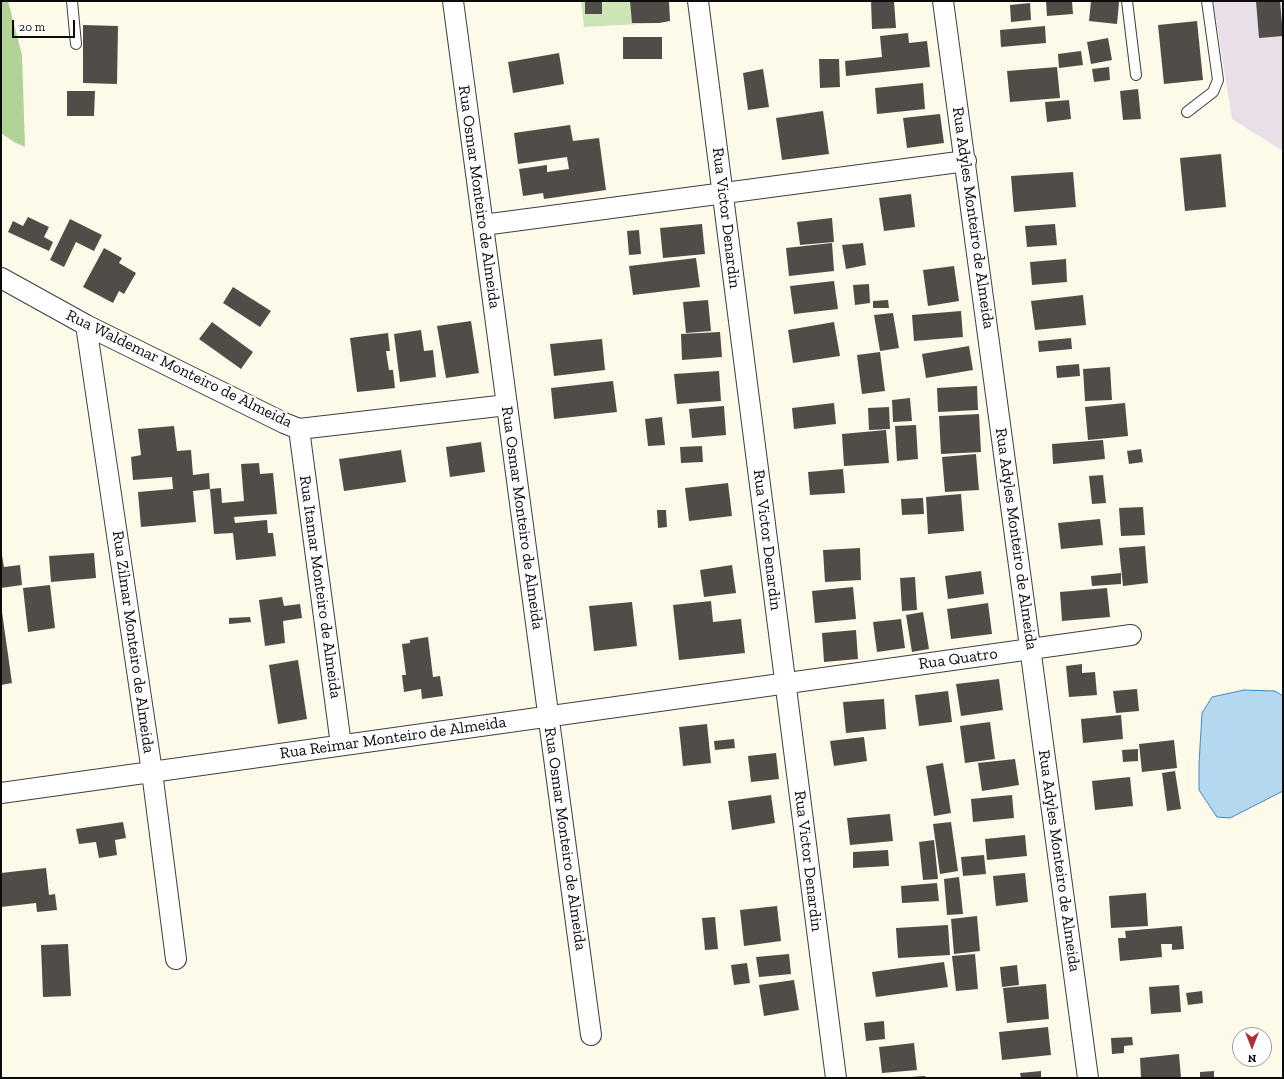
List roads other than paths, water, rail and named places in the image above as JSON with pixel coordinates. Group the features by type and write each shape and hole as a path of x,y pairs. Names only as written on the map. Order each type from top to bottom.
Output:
{"street":[{"name":"Rua Osmar Monteiro de Almeida","path":"453,1 591,1035"},
{"name":"Rua Victor Denardin","path":"698,1 836,1078"},
{"name":"Rua Adyles Monteiro de Almeida","path":"943,1 966,161 1088,1078"},
{"path":"483,225 966,161"},
{"name":"Rua Waldemar Monteiro de Almeida","path":"1,278 86,325 284,424 299,429 507,405"},
{"name":"Rua Zilmar Monteiro de Almeida","path":"86,325 152,772 176,959"},
{"name":"Rua Itamar Monteiro de Almeida","path":"299,429 341,746"},
{"name":"Rua Quatro","path":"786,684 1131,635"},
{"name":"Rua Reimar Monteiro de Almeida","path":"1,793 786,684"}],"lane":[{"path":"72,1 76,44"},
{"path":"1126,1 1136,75"},
{"path":"1187,112 1213,92 1218,80 1207,1"}],"water":[{"path":"1244,690 1275,691 1283,696 1283,791 1230,818 1217,817 1199,790 1202,713 1212,697"}]}
